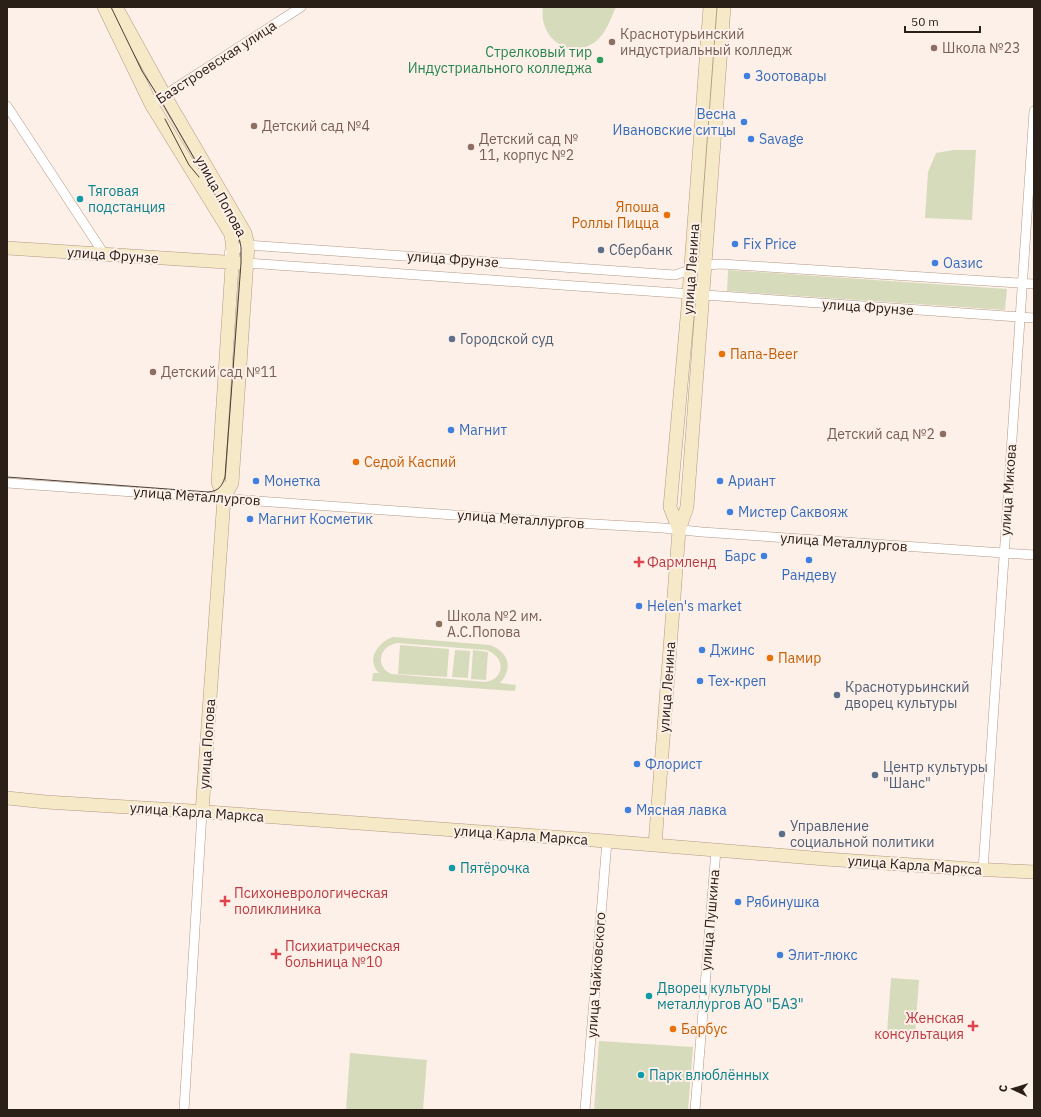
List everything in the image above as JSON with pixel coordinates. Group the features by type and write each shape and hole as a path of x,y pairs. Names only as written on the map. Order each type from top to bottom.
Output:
{"street":[{"name":"улица Попова","path":"104,7 151,104 231,234 233,256 218,482 224,498"},
{"name":"улица Попова","path":"116,7 165,96 245,233 248,245 232,483 224,498 202,812 184,1110"},
{"name":"Базстроевская улица","path":"151,104 301,7"},
{"name":"улица Ленина","path":"679,530 670,507 691,270 710,7"},
{"name":"улица Ленина","path":"655,845 679,530 687,507 724,7"},
{"path":"7,106 104,254"},
{"name":"улица Микова","path":"983,870 1034,111"},
{"name":"улица Фрунзе","path":"7,248 218,261 233,256 248,245 675,275 705,265"},
{"name":"улица Фрунзе","path":"233,256 247,263 1034,318"},
{"path":"705,265 721,264 1034,284"},
{"name":"улица Металлургов","path":"7,483 1034,555"},
{"name":"улица Карла Маркса","path":"7,798 46,802 607,841 983,870 1034,872"},
{"name":"улица Чайковского","path":"586,1110 607,841"},
{"name":"улица Пушкина","path":"695,1110 716,850"}],"green space":[{"path":"543,7 616,7 608,26 599,39 585,47 575,49 557,43 550,36 545,28"},
{"path":"953,150 976,150 972,220 925,218 928,172 936,153"},
{"path":"728,270 1007,289 1005,310 727,291"},
{"path":"393,637 490,645 501,652 507,661 507,671 500,683 516,685 515,691 372,681 373,673 379,673 373,662 374,657 379,647 388,639","holes":["397,643 486,650 497,657 501,667 497,676 493,680 486,682 391,674 382,666 381,661 381,656 386,648"]},
{"path":"400,645 449,649 447,677 398,674"},
{"path":"455,650 470,651 468,678 452,677"},
{"path":"473,650 488,652 486,680 471,679"},
{"path":"891,978 919,980 915,1035 887,1033"},
{"path":"599,1041 693,1047 688,1110 594,1110"},
{"path":"350,1053 427,1060 423,1110 346,1110"}],"tram line":[{"path":"7,477 208,492 220,488 225,477 241,263 241,247 238,234 160,99 142,71 111,7"},
{"path":"165,119 189,165 199,177"}],"place":[{"name":"Краснотурьинский индустриальный колледж","path":"612,42"},
{"name":"Школа №23","path":"934,48"},
{"name":"Стрелковый тир Индустриального колледжа","path":"600,60"},
{"name":"Зоотовары","path":"747,76"},
{"name":"Весна Ивановские ситцы","path":"744,122"},
{"name":"Детский сад №4","path":"254,126"},
{"name":"Savage","path":"751,139"},
{"name":"Детский сад № 11, корпус №2","path":"471,147"},
{"name":"Тяговая подстанция","path":"80,199"},
{"name":"Япоша Роллы Пицца","path":"667,215"},
{"name":"Fix Price","path":"735,244"},
{"name":"Сбербанк","path":"601,250"},
{"name":"Оазис","path":"935,263"},
{"name":"Городской суд","path":"452,339"},
{"name":"Папа-Beer","path":"722,354"},
{"name":"Детский сад №11","path":"153,372"},
{"name":"Магнит","path":"451,430"},
{"name":"Детский сад №2","path":"943,434"},
{"name":"Седой Каспий","path":"356,462"},
{"name":"Монетка","path":"256,481"},
{"name":"Ариант","path":"720,481"},
{"name":"Мистер Саквояж","path":"730,512"},
{"name":"Магнит Косметик","path":"250,519"},
{"name":"Барс","path":"764,556"},
{"name":"Рандеву","path":"809,560"},
{"name":"Фармленд","path":"639,562"},
{"name":"Helen's market","path":"639,606"},
{"name":"Школа №2 им. А.С.Попова","path":"439,624"},
{"name":"Джинс","path":"702,650"},
{"name":"Памир","path":"770,658"},
{"name":"Тех-креп","path":"700,681"},
{"name":"Краснотурьинский дворец культуры","path":"837,695"},
{"name":"Флорист","path":"637,764"},
{"name":"Центр культуры \"Шанс\"","path":"875,775"},
{"name":"Мясная лавка","path":"628,810"},
{"name":"Управление социальной политики","path":"782,834"},
{"name":"Пятёрочка","path":"452,868"},
{"name":"Психоневрологическая поликлиника","path":"225,901"},
{"name":"Рябинушка","path":"738,902"},
{"name":"Психиатрическая больница №10","path":"276,954"},
{"name":"Элит-люкс","path":"780,955"},
{"name":"Дворец культуры металлургов АО \"БАЗ\"","path":"649,996"},
{"name":"Женская консультация","path":"973,1026"},
{"name":"Барбус","path":"673,1029"},
{"name":"Парк влюблённых","path":"641,1075"}]}
